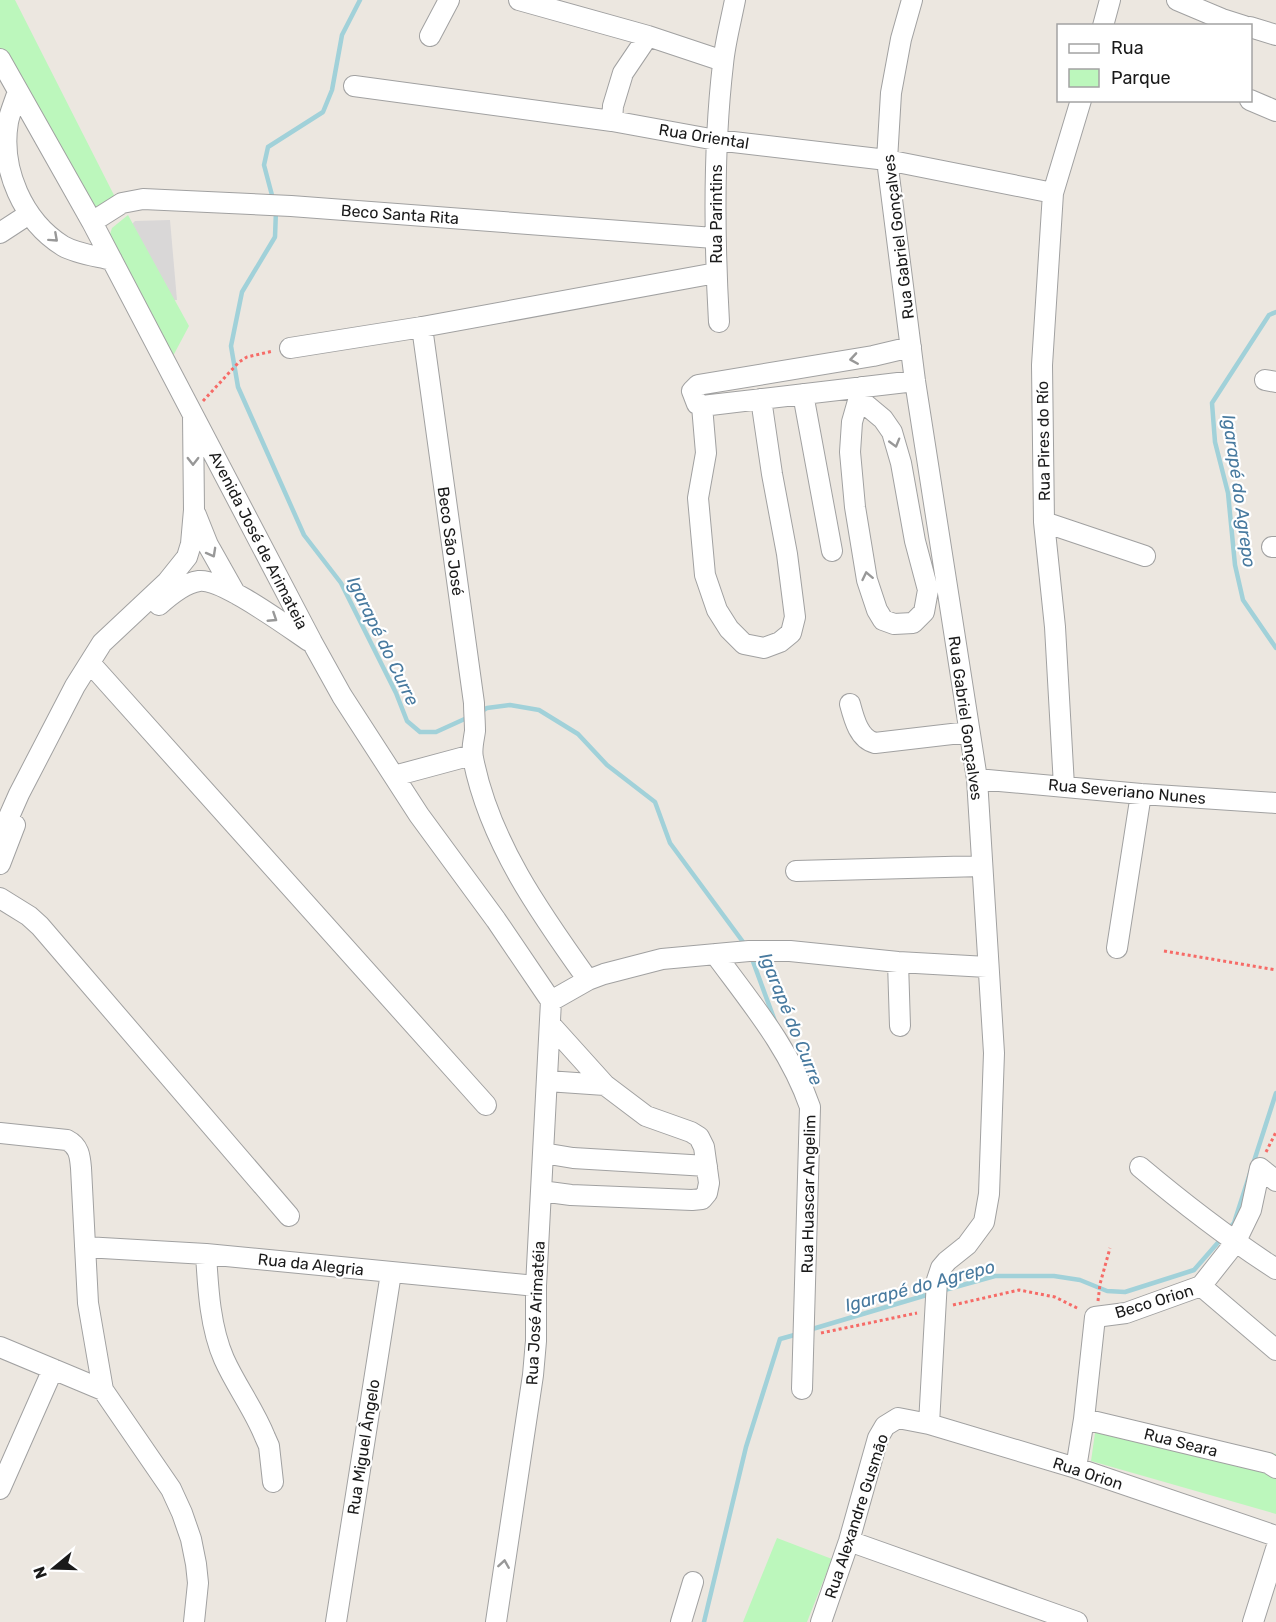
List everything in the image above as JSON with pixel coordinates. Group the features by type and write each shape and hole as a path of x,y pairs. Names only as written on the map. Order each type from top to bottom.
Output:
{"street":[{"path":"430,36 449,0"},
{"path":"519,0 648,36 723,61"},
{"name":"Rua Parintins","path":"719,322 714,238 716,140 723,61 735,0"},
{"name":"Rua Gabriel Gonçalves","path":"912,0 901,39 891,93 887,160 915,381 977,779 994,1053 989,1194 984,1222 967,1245 947,1260 937,1280 929,1424"},
{"path":"1104,24 1110,0"},
{"path":"1177,0 1238,24"},
{"path":"1252,27 1276,35"},
{"path":"612,121 613,106 623,73 648,36"},
{"name":"Avenida José de Arimateia","path":"0,59 92,222 342,696 419,815 496,920 551,1001"},
{"name":"Rua Oriental","path":"354,86 612,121 716,140 887,160 1053,193"},
{"path":"0,184 6,154 8,122 18,91"},
{"path":"1252,101 1276,111"},
{"name":"Rua Pires do Río","path":"1064,786 1055,627 1044,522 1042,365 1053,193 1080,102"},
{"path":"6,154 14,186 29,214 64,246 81,253 112,260"},
{"name":"Beco Santa Rita","path":"92,222 122,203 144,199 291,206 714,238"},
{"path":"0,233 29,214"},
{"path":"290,348 422,327 716,273"},
{"name":"Beco São José","path":"422,327 474,703 475,729 472,755 500,843 558,938 588,980"},
{"path":"911,347 873,356 698,385 692,391 697,404 702,406 804,394 861,393 915,381"},
{"path":"861,393 892,432 901,463 915,542 928,590 924,612 913,623 894,624 883,620 877,610 867,580 849,452 852,422 861,393"},
{"path":"804,394 832,551"},
{"path":"702,406 706,453 698,498 705,575 717,610 729,629 744,644 764,648 786,638 795,617 787,554 761,399"},
{"path":"0,837 12,804 30,792 102,644 159,590 184,561 191,544 195,510 193,412"},
{"path":"195,510 208,545 235,593"},
{"path":"1044,522 1145,556"},
{"path":"93,666 112,646 174,593 192,582 203,581 235,593 312,642"},
{"path":"93,666 486,1105"},
{"path":"850,704 863,736 870,741 969,732"},
{"path":"393,776 472,755"},
{"name":"Rua Severiano Nunes","path":"977,779 1141,794 1276,803"},
{"path":"1118,948 1141,794"},
{"path":"0,864 12,804"},
{"path":"796,871 981,866"},
{"path":"0,898 29,916 40,926 288,1216"},
{"path":"551,1001 588,980 662,959 749,951 790,951 898,962 987,967"},
{"name":"Rua Huascar Angelim","path":"715,954 777,1038 810,1107 802,1389"},
{"path":"898,962 900,1026"},
{"name":"Rua José Arimatéia","path":"496,1622 537,1341 536,1286 551,1001"},
{"path":"541,1191 571,1195 702,1199 707,1193 709,1183 704,1147 699,1137 639,1112 605,1085 550,1024"},
{"path":"547,1081 605,1085"},
{"path":"0,1133 67,1140 76,1146 80,1156 88,1303 103,1390 171,1489 182,1513 192,1539 196,1564 198,1583 194,1622"},
{"path":"543,1154 706,1166"},
{"path":"1140,1167 1186,1207 1235,1243 1276,1269"},
{"path":"1260,1168 1276,1181"},
{"name":"Beco Orion","path":"1076,1468 1084,1419 1095,1317 1126,1313 1202,1286 1235,1243 1251,1210 1260,1168"},
{"name":"Rua da Alegria","path":"85,1247 206,1254 536,1286"},
{"path":"206,1254 209,1290 219,1347 269,1446 273,1482"},
{"name":"Rua Miguel Ângelo","path":"336,1622 391,1273"},
{"path":"1202,1286 1276,1350"},
{"path":"0,1347 103,1390"},
{"path":"0,1489 53,1369"},
{"name":"Rua Orion","path":"898,1418 929,1424 1076,1468 1276,1536"},
{"name":"Rua Alexandre Gusmão","path":"822,1622 849,1541 878,1438 885,1426 898,1418"},
{"name":"Rua Seara","path":"1084,1419 1268,1463 1276,1468"},
{"path":"849,1541 1077,1622"},
{"path":"1253,1622 1276,1549"},
{"path":"681,1622 693,1582"}],"path":[{"path":"193,412 239,362 259,353 290,348"},
{"path":"1164,951 1276,970"},
{"path":"1260,1168 1276,1132"},
{"path":"1100,1284 1110,1248"}],"shaded area":[{"path":"170,220 177,300 158,301 119,237 135,221"}],"green space":[{"path":"0,0 15,0 117,201 92,214 0,49"},
{"path":"128,215 189,326 173,356 109,237 112,228"},
{"path":"1097,1419 1276,1454 1276,1514 1091,1461"},
{"path":"777,1538 832,1559 807,1622 743,1622"}],"waterway":[{"name":"Igarapé do Curre","path":"273,199 264,165 268,147 323,112 332,90 342,35 360,0"},
{"name":"Igarapé do Curre","path":"276,210 275,237 242,292 231,346 238,387 304,535 341,583 396,693 407,721 420,732 436,732 469,717"},
{"name":"Igarapé do Agrepo","path":"1276,312 1269,315 1212,403 1215,442 1228,493 1235,565 1243,600 1276,648"},
{"name":"Igarapé do Curre","path":"480,712 487,708 510,705 539,710 578,734 607,765 655,802 670,843 746,946"},
{"name":"Igarapé do Curre","path":"751,956 776,1024"},
{"name":"Igarapé do Agrepo","path":"1227,1231 1234,1223 1276,1093"},
{"name":"Igarapé do Agrepo","path":"941,1291 995,1276 1054,1276 1080,1280 1107,1291 1125,1292 1194,1270 1222,1238"},
{"name":"Igarapé do Agrepo","path":"809,1330 930,1294"},
{"name":"Igarapé do Agrepo","path":"704,1622 746,1447 780,1339 798,1334"}]}
